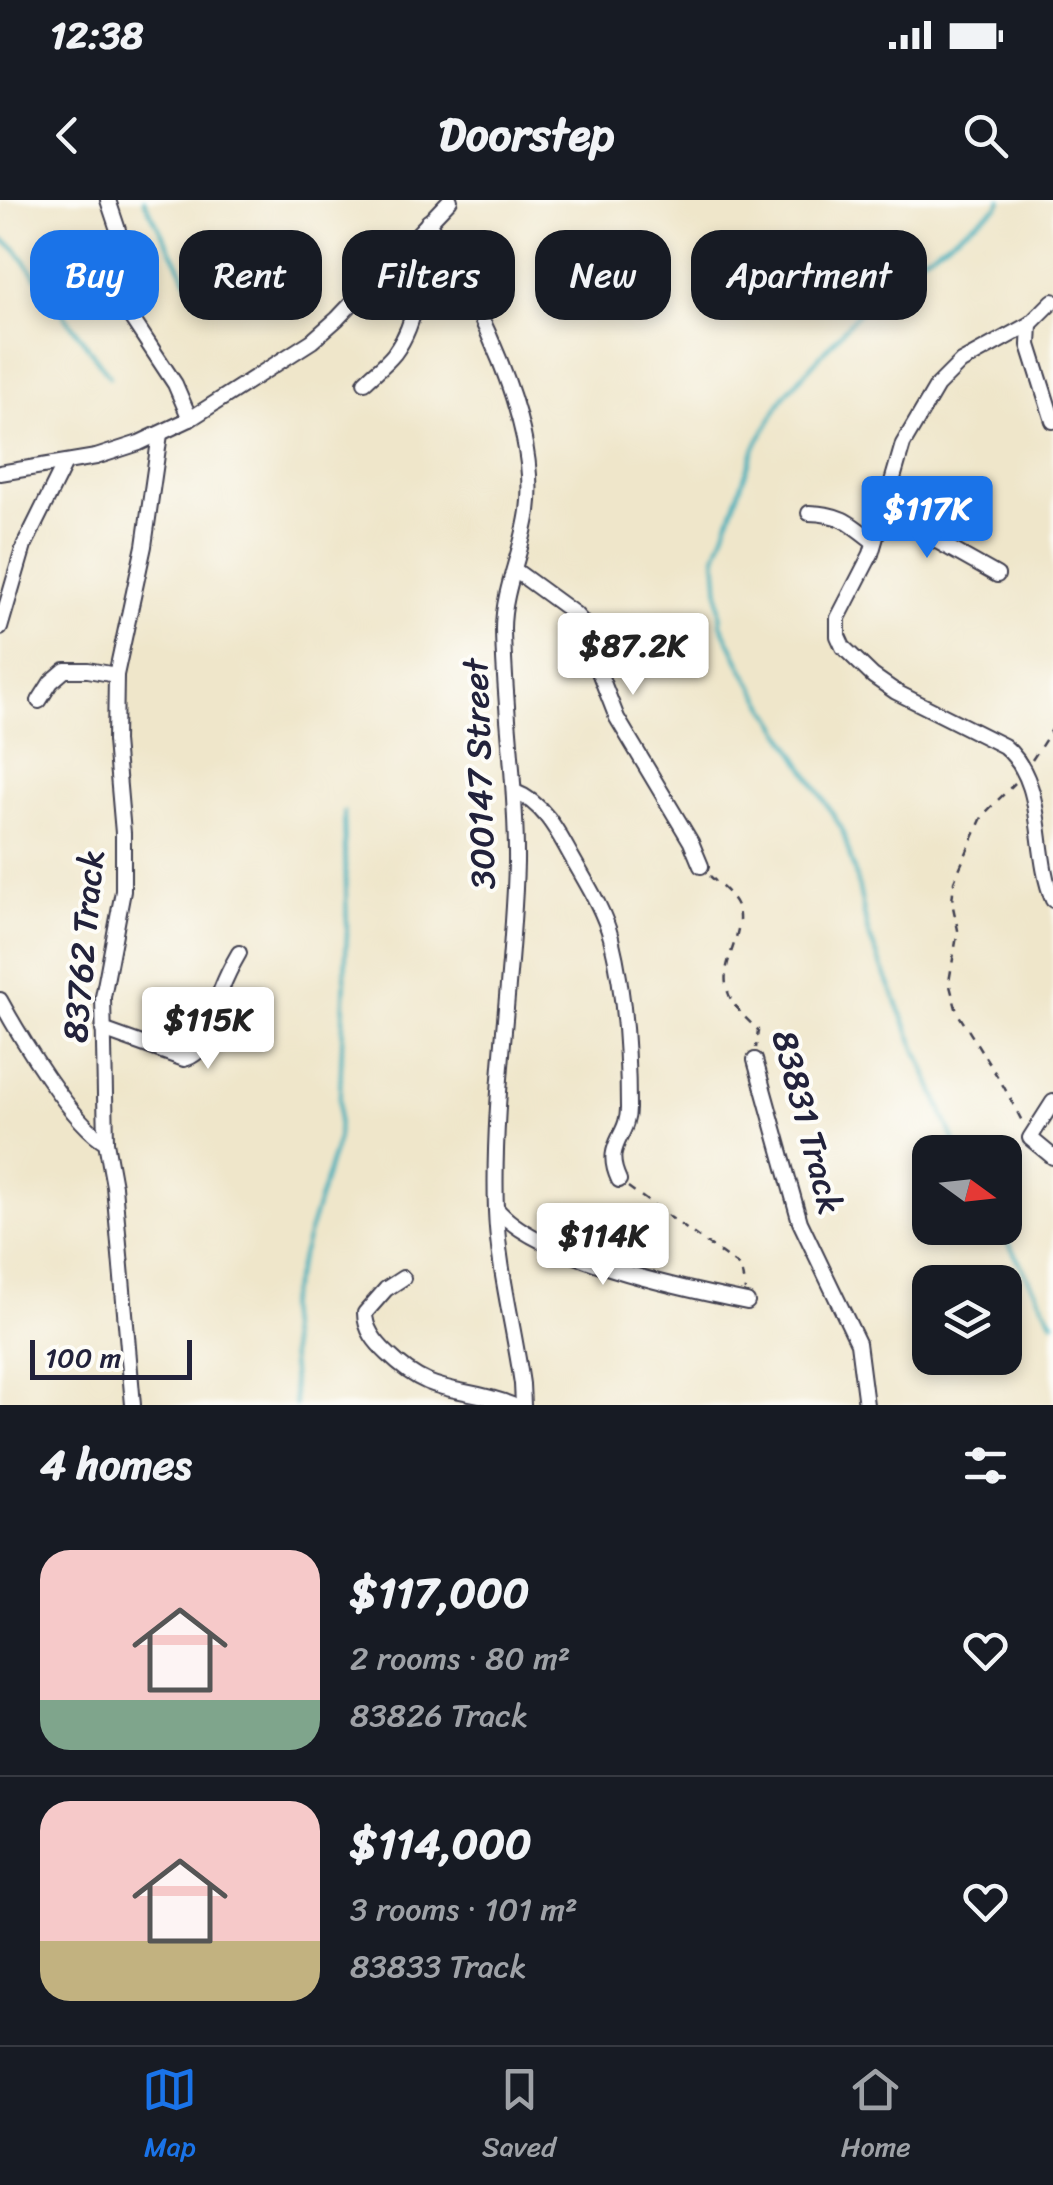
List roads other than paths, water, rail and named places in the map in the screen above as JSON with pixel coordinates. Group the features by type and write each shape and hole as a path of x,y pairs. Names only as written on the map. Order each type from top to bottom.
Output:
{"street":[{"path":"108,200 118,230 123,305 168,372 190,418"},
{"path":"421,230 450,200"},
{"name":"300147 Street","path":"428,222 475,300 512,400 530,483 529,508 503,625 516,792 516,865 496,1208 522,1405"},
{"path":"1053,301 1030,324 960,362 937,386 910,429 883,505 871,554 841,608 837,627 843,647 873,676 896,692 1004,746 1018,758 1025,770 1053,900"},
{"path":"0,474 64,465 160,434 312,341 342,314"},
{"path":"365,382 396,350 409,320"},
{"path":"1030,324 1031,356 1053,422"},
{"name":"83762 Track","path":"134,1405 114,1186 106,1142 102,997 123,891 116,676 144,546 160,434"},
{"path":"0,628 24,546 64,465"},
{"path":"883,505 932,539 996,575"},
{"path":"809,513 834,514 876,534"},
{"path":"516,571 576,614 590,631 599,672 617,718 691,842 700,866"},
{"path":"39,701 64,670 116,676"},
{"path":"516,792 527,796 556,829 600,908 611,938 628,1108 612,1158 619,1180"},
{"path":"102,1030 184,1058 193,1056 203,1045 220,992 239,953"},
{"path":"0,1000 74,1114 88,1131 106,1142"},
{"name":"83831 Track","path":"755,1060 800,1222 858,1343 866,1405"},
{"path":"1053,1102 1030,1138 1053,1158"},
{"path":"496,1208 523,1233 614,1269 747,1302"},
{"path":"403,1278 386,1288 365,1314 366,1326 384,1351 414,1377 434,1386 512,1405"}],"waterway":[{"path":"144,200 179,266"},
{"path":"952,1135 868,933 842,829 744,671 721,624 716,556 755,447 784,396 898,269 935,250 997,207 1001,200"},
{"path":"0,238 16,249 110,377"},
{"path":"295,1405 286,1307 338,1138 347,930 344,812"},
{"path":"1010,1245 1053,1322"}]}
